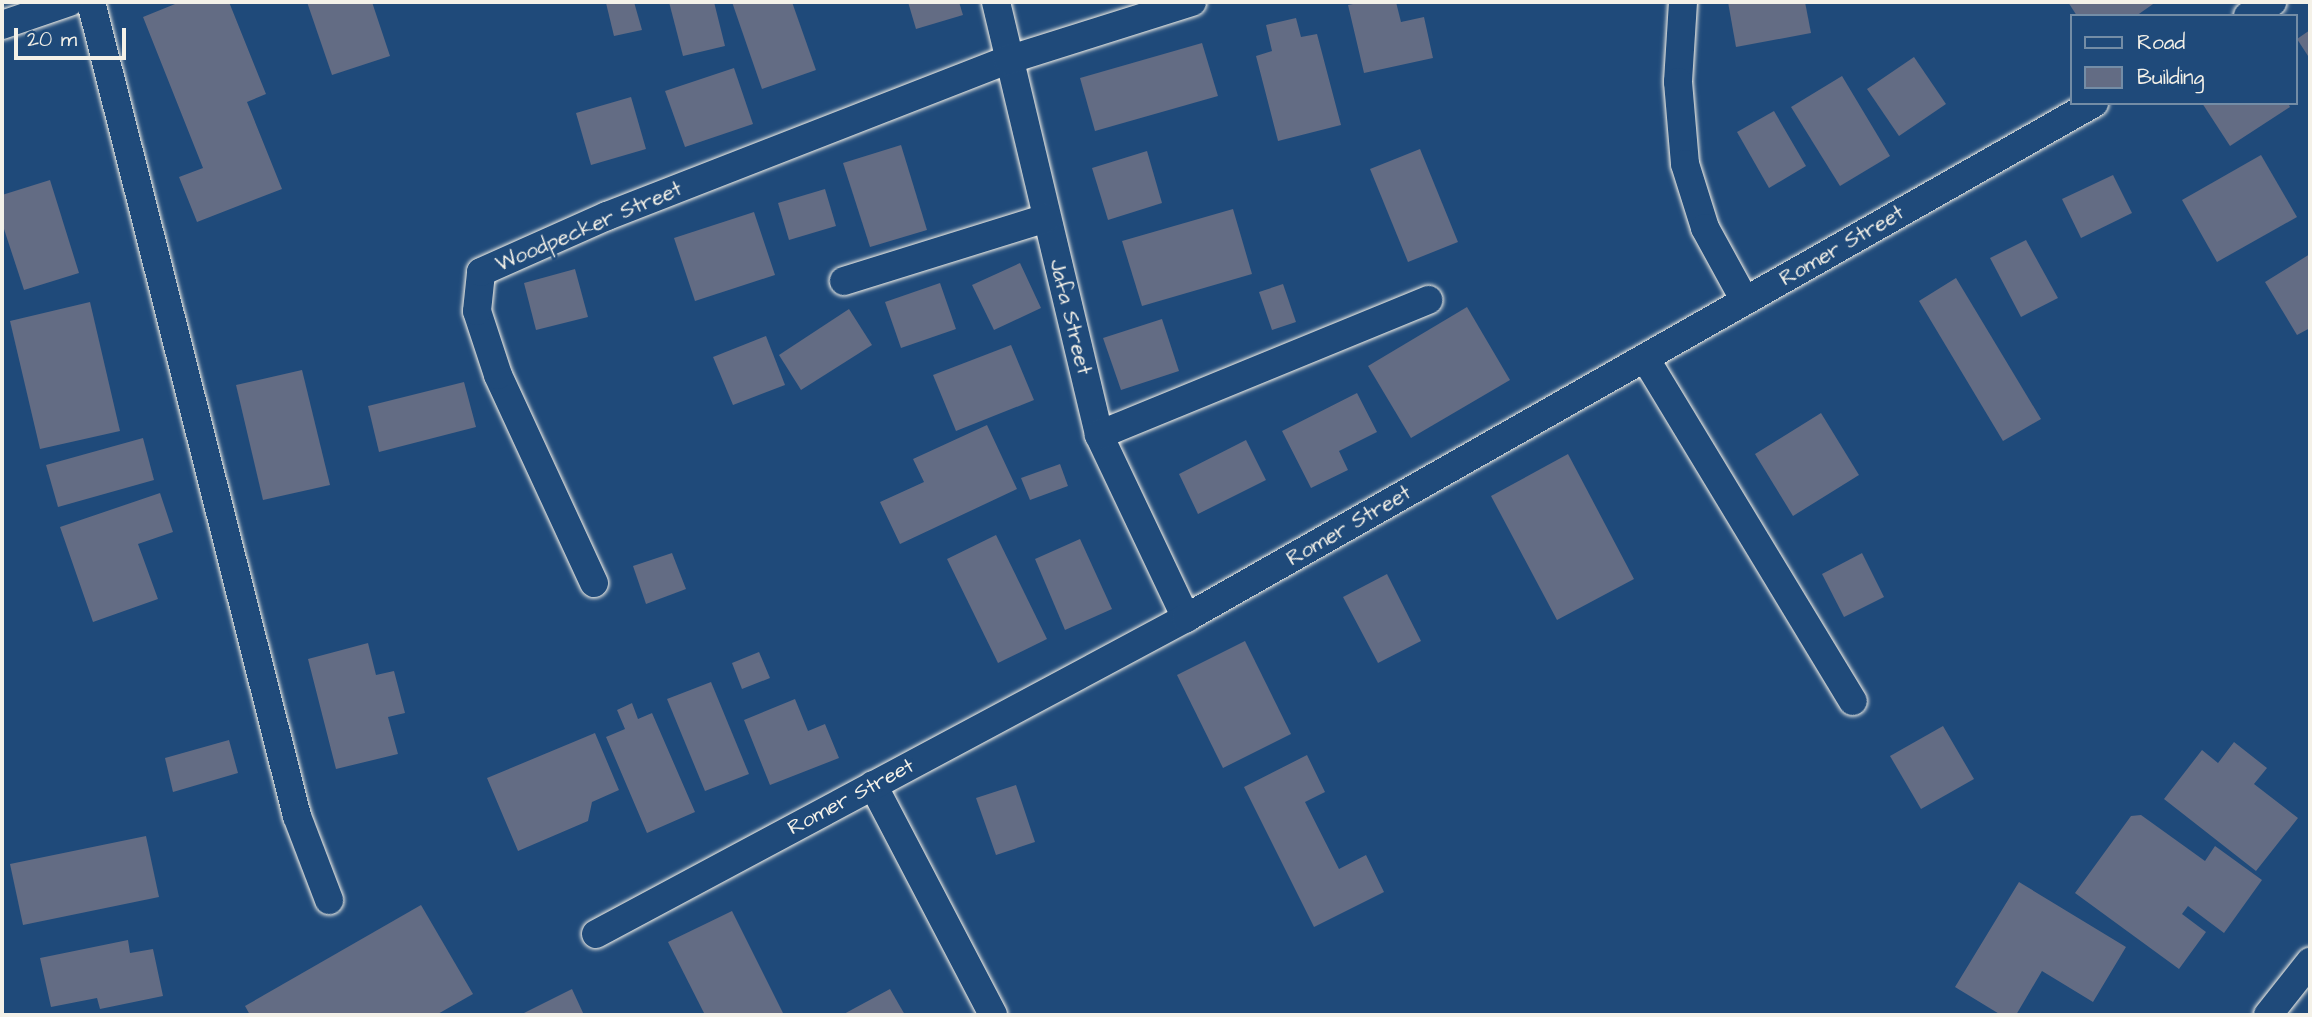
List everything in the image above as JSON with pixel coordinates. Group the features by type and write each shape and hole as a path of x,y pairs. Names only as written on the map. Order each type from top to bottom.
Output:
{"street":[{"path":"2,25 69,2"},
{"path":"91,2 297,816 329,900"},
{"name":"Jafa Street","path":"996,2 1099,435 1186,618"},
{"path":"1008,61 1192,2"},
{"path":"1683,2 1678,82 1685,164 1705,228 1745,301"},
{"path":"2251,14 2272,2"},
{"name":"Woodpecker Street","path":"594,583 498,375 477,311 481,272 607,216 1008,61"},
{"name":"Romer Street","path":"596,934 1186,618 2090,105"},
{"path":"844,281 1046,218"},
{"path":"1099,435 1429,300"},
{"path":"1645,358 1853,701"},
{"path":"873,786 993,1015"},
{"path":"2268,1015 2310,962"}],"building":[{"path":"180,2 229,2 266,94 247,102 282,189 197,222 179,177 203,168 143,17"},
{"path":"307,2 372,2 390,56 332,75"},
{"path":"634,2 642,30 614,36 606,3"},
{"path":"669,2 714,2 725,46 683,56"},
{"path":"732,2 792,2 816,70 762,89"},
{"path":"908,2 959,2 963,15 916,29"},
{"path":"1396,2 1401,22 1424,17 1433,58 1364,73 1348,5"},
{"path":"1728,2 1805,2 1811,33 1736,47"},
{"path":"2068,2 2156,2 2139,14 2076,14"},
{"path":"1296,18 1301,37 1317,34 1341,125 1278,141 1256,56 1272,51 1266,25"},
{"path":"2310,30 2310,59 2298,41"},
{"path":"1202,43 1218,96 1095,131 1080,78"},
{"path":"1914,57 1946,104 1899,136 1867,89"},
{"path":"734,68 753,124 685,147 665,91"},
{"path":"1842,76 1890,156 1840,186 1791,107"},
{"path":"631,97 646,149 591,165 576,113"},
{"path":"2203,105 2289,105 2290,107 2230,146"},
{"path":"1774,111 1806,166 1769,188 1737,132"},
{"path":"901,145 927,230 870,247 843,163"},
{"path":"1420,149 1458,242 1408,262 1370,169"},
{"path":"1147,151 1162,203 1108,220 1092,168"},
{"path":"2261,155 2297,217 2217,262 2182,200"},
{"path":"2113,175 2132,213 2081,238 2062,199"},
{"path":"50,180 79,273 24,290 2,223 2,195"},
{"path":"825,189 836,226 789,240 778,203"},
{"path":"1233,209 1252,274 1142,306 1122,241"},
{"path":"754,212 775,275 695,301 674,238"},
{"path":"2026,240 2058,298 2021,317 1990,258"},
{"path":"2310,254 2310,328 2297,335 2265,282"},
{"path":"1020,263 1041,308 994,330 972,285"},
{"path":"575,269 588,317 536,330 524,283"},
{"path":"1956,278 2041,419 2003,441 1919,301"},
{"path":"940,283 956,329 901,348 885,302"},
{"path":"1283,284 1296,322 1272,330 1259,292"},
{"path":"90,302 120,431 40,449 10,321"},
{"path":"1467,307 1510,380 1411,438 1368,366"},
{"path":"849,309 872,345 801,390 779,355"},
{"path":"1162,319 1179,371 1121,390 1103,338"},
{"path":"766,336 785,385 733,405 713,357"},
{"path":"1011,345 1034,400 956,431 933,375"},
{"path":"302,370 330,485 263,500 236,385"},
{"path":"464,382 476,427 379,452 368,406"},
{"path":"1357,393 1377,432 1339,451 1348,470 1311,488 1282,431"},
{"path":"1821,413 1859,475 1793,516 1755,454"},
{"path":"987,425 1017,489 900,544 880,502 924,482 913,459"},
{"path":"143,438 154,480 58,507 46,465"},
{"path":"1246,440 1266,480 1198,514 1179,474"},
{"path":"1568,454 1634,579 1557,620 1491,496"},
{"path":"1060,464 1068,486 1030,500 1021,478"},
{"path":"160,493 173,532 138,544 158,599 93,622 60,527"},
{"path":"996,535 1047,639 998,663 947,559"},
{"path":"1080,539 1112,609 1065,630 1035,559"},
{"path":"672,553 686,589 646,604 633,566"},
{"path":"1862,553 1884,597 1844,617 1822,574"},
{"path":"1387,574 1421,641 1378,663 1343,597"},
{"path":"1245,641 1291,734 1223,768 1177,675"},
{"path":"368,643 376,675 394,671 405,713 388,717 398,754 336,769 308,659"},
{"path":"759,652 770,678 742,689 732,663"},
{"path":"711,682 749,774 705,791 667,699"},
{"path":"795,699 808,731 825,724 839,758 770,785 744,720"},
{"path":"632,703 638,719 652,713 695,812 647,833 606,737 625,729 617,710"},
{"path":"1943,726 1974,779 1921,809 1890,756"},
{"path":"595,733 619,790 592,802 588,821 518,851 487,778"},
{"path":"229,740 238,773 173,792 165,758"},
{"path":"2234,742 2267,768 2254,784 2298,818 2256,871 2164,799 2202,750 2218,763"},
{"path":"1307,755 1325,792 1305,802 1339,869 1366,855 1384,892 1314,927 1244,787"},
{"path":"1016,785 1035,842 996,855 976,798"},
{"path":"2141,815 2205,861 2215,846 2262,880 2224,933 2188,906 2182,914 2206,932 2179,969 2075,893 2131,816"},
{"path":"146,836 159,897 23,925 10,864"},
{"path":"2019,882 2126,947 2093,1002 2042,971 2016,1015 2001,1015 1955,987"},
{"path":"421,905 473,994 436,1015 250,1015 245,1006"},
{"path":"732,911 784,1015 705,1015 668,942"},
{"path":"128,940 130,953 153,949 163,996 100,1009 97,998 51,1007 40,958"},
{"path":"572,989 584,1015 520,1015"},
{"path":"890,989 905,1015 842,1015"}]}
